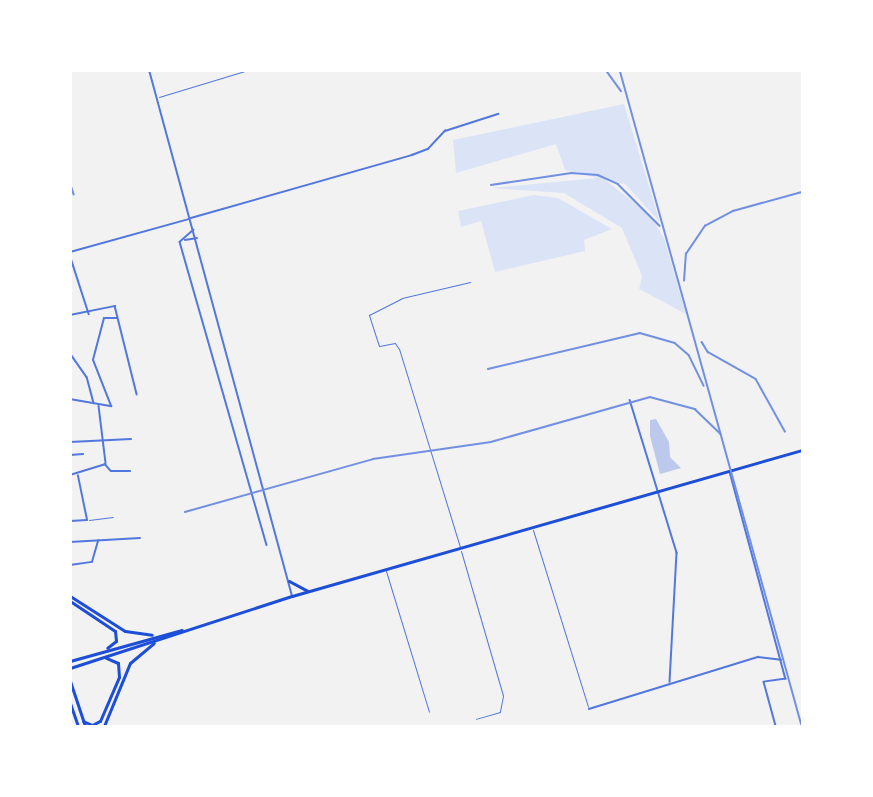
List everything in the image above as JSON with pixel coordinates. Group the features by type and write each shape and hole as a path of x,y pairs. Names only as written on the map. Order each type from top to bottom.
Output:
{"main road":[{"path":"70,668 292,596 802,450"},
{"path":"288,581 310,591"},
{"path":"70,596 129,634 157,635"},
{"path":"70,601 115,632 116,641 103,651"},
{"path":"72,660 192,627"},
{"path":"104,726 132,661 158,640"},
{"path":"83,721 92,725 100,721 120,671 115,659 101,658"},
{"path":"70,681 85,726"},
{"path":"70,703 77,725"}],"street":[{"path":"149,70 197,238 206,293 292,596"},
{"path":"90,315 70,253 428,149 445,131 498,114"},
{"path":"194,230 184,240 181,249 267,545"},
{"path":"184,240 197,238"},
{"path":"70,315 90,315 115,306 137,394"},
{"path":"70,399 111,406 93,360 104,318 103,311"},
{"path":"104,318 117,318"},
{"path":"70,353 87,377 94,404"},
{"path":"630,399 677,553 679,586 670,632 670,682"},
{"path":"99,404 105,443 105,464 111,471 130,471"},
{"path":"70,442 105,443 131,439"},
{"path":"70,454 83,454"},
{"path":"70,475 78,475 105,464"},
{"path":"730,472 786,679 764,682 776,726"},
{"path":"70,521 87,520 78,475"},
{"path":"70,542 140,538"},
{"path":"70,565 92,562 98,540"},
{"path":"589,709 670,682 758,657 782,660"}],"lane":[{"path":"158,98 248,70"},
{"path":"470,282 402,298 369,315 379,346 395,343 399,349 461,549 503,696 500,712 476,719"},
{"path":"87,520 113,517"},
{"path":"533,528 589,709"},
{"path":"386,569 429,712"}],"shaded area":[{"path":"624,104 660,222 625,184 604,179 650,215 664,238 686,314 639,289 642,276 622,228 564,193 491,188 597,178 565,170 556,144 456,173 453,140"},
{"path":"534,195 558,198 612,229 584,240 585,251 495,272 481,221 461,227 458,211"}],"building":[{"path":"656,419 669,442 670,457 681,468 660,474 650,436 650,420"}],"railway":[{"path":"606,70 621,91"},
{"path":"620,70 802,726"},
{"path":"491,185 571,173 598,175 618,184 660,226"},
{"path":"70,182 74,194"},
{"path":"684,281 686,254 705,226 733,211 802,192"},
{"path":"488,369 640,333 675,343 689,355 704,386"},
{"path":"702,342 708,352 756,379 785,431"},
{"path":"185,512 373,459 491,442 650,397 695,409 721,434"}]}
